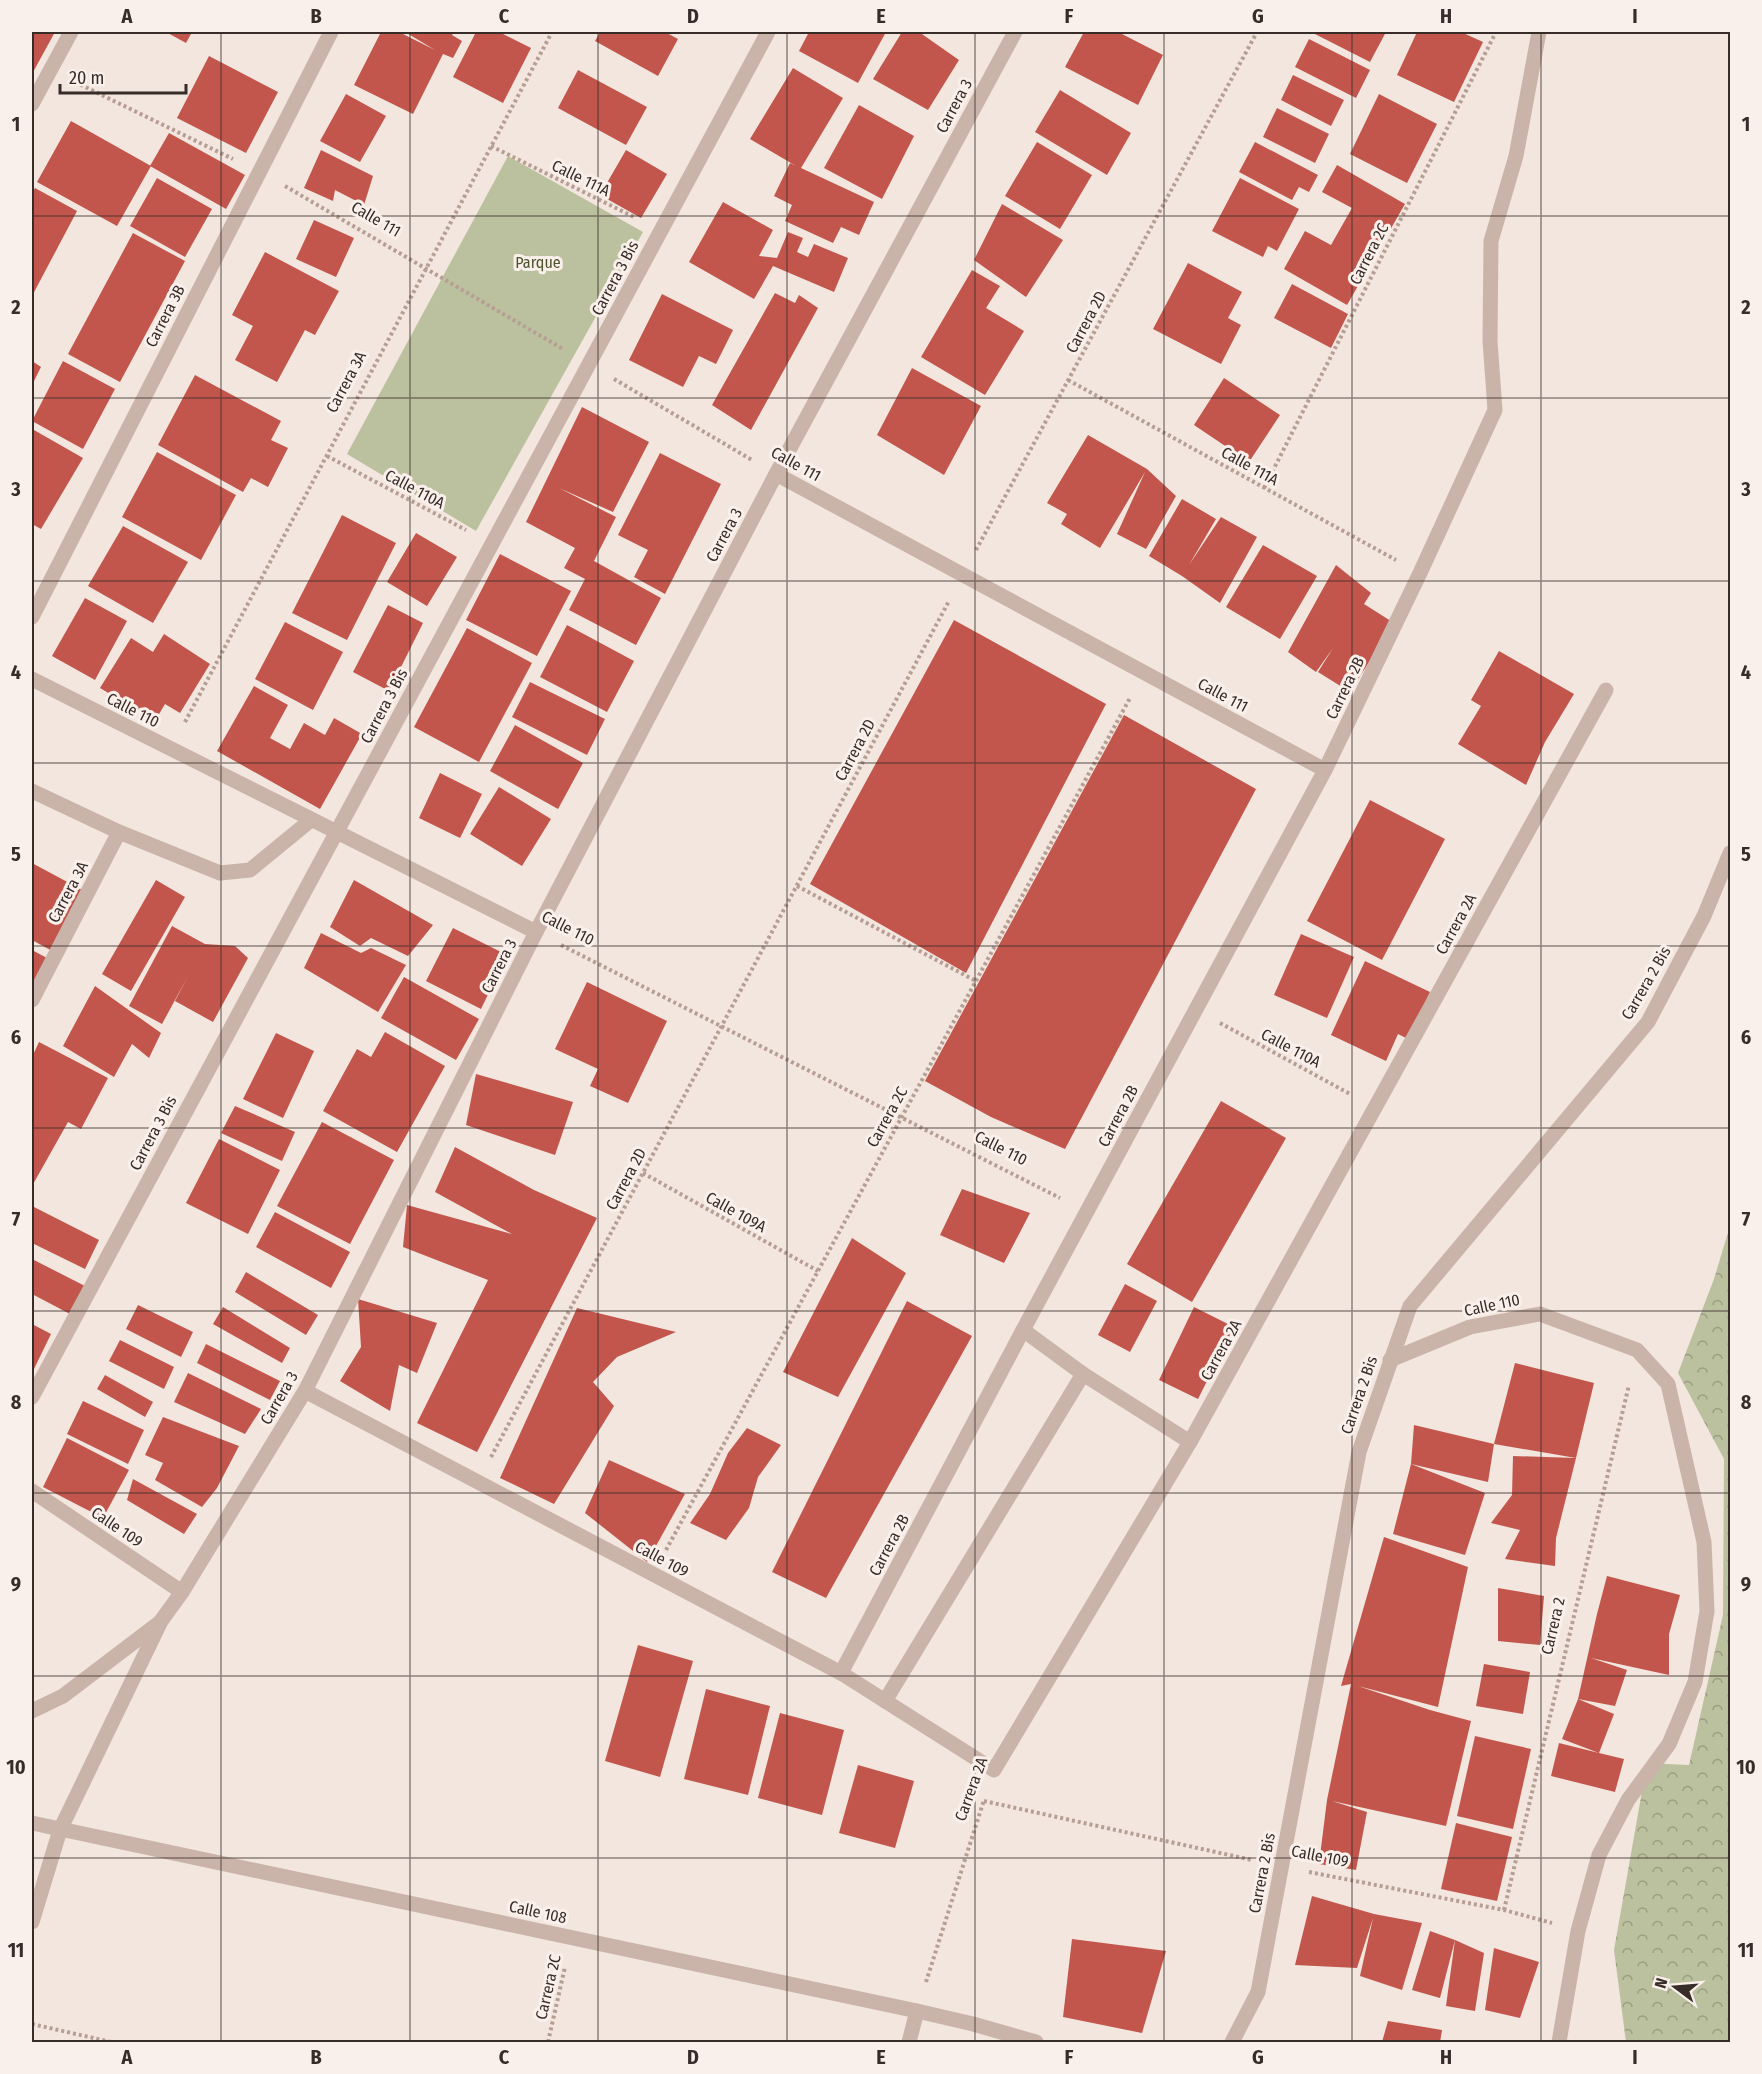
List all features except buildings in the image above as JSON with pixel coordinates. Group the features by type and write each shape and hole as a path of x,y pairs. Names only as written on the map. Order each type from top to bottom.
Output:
{"street":[{"path":"32,104 71,32"},
{"name":"Carrera 3B","path":"32,617 331,32"},
{"name":"Carrera 3 Bis","path":"32,1397 768,32"},
{"name":"Carrera 3","path":"32,1922 60,1830 161,1621 182,1592 305,1391 536,932 776,474 1015,32"},
{"name":"Carrera 2B","path":"841,1673 1325,770 1495,410 1490,340 1491,241 1516,156 1539,32"},
{"name":"Calle 111","path":"776,474 1325,770"},
{"name":"Calle 110","path":"32,679 536,932"},
{"name":"Carrera 2A","path":"994,1770 1190,1443 1606,690"},
{"path":"32,791 119,832 220,873 250,870 311,820"},
{"name":"Carrera 3A","path":"32,1000 119,832"},
{"name":"Carrera 2 Bis","path":"1232,2043 1258,1992 1359,1452 1410,1306 1648,1022 1704,916 1731,853"},
{"name":"Calle 110","path":"1390,1360 1470,1327 1540,1314 1637,1350"},
{"path":"1023,1330 1083,1374 1190,1443"},
{"path":"1559,2043 1578,1930 1599,1855 1628,1800 1669,1744 1695,1682 1707,1611 1704,1542 1668,1383 1637,1350"},
{"path":"885,1701 1083,1374"},
{"name":"Calle 109","path":"305,1391 841,1673 994,1770"},
{"name":"Calle 109","path":"32,1491 182,1592"},
{"path":"32,1711 63,1696 161,1621"},
{"name":"Calle 108","path":"32,1823 917,2011 1036,2043"},
{"path":"909,2043 917,2011"}],"path":[{"name":"Carrera 3A","path":"171,749 552,32"},
{"name":"Carrera 2D","path":"478,1482 963,575 1257,32"},
{"name":"Carrera 2C","path":"1264,488 1496,32"},
{"name":"Calle 111","path":"50,70 259,171 776,474"},
{"name":"Calle 111A","path":"491,147 661,230"},
{"name":"Calle 111A","path":"1068,380 1420,573"},
{"name":"Calle 110A","path":"327,456 492,544"},
{"name":"Carrera 2C","path":"652,1574 1144,673"},
{"path":"797,886 976,981"},
{"name":"Calle 110","path":"536,932 1087,1212"},
{"name":"Calle 110A","path":"1195,1010 1376,1108"},
{"name":"Calle 109A","path":"643,1173 818,1271"},
{"name":"Carrera 2","path":"1504,1910 1637,1350"},
{"name":"Carrera 2A","path":"917,2011 994,1770"},
{"name":"Calle 109","path":"984,1801 1281,1867 1504,1910 1578,1930"},
{"name":"Carrera 2C","path":"548,2043 572,1938"},
{"path":"32,2024 111,2043"}],"green space":[{"name":"Parque","path":"508,156 643,232 476,531 347,454"},
{"path":"1730,1226 1730,2042 1626,2042 1614,1950 1647,1763 1689,1765 1723,1615 1724,1459 1678,1373 1714,1279"}]}
